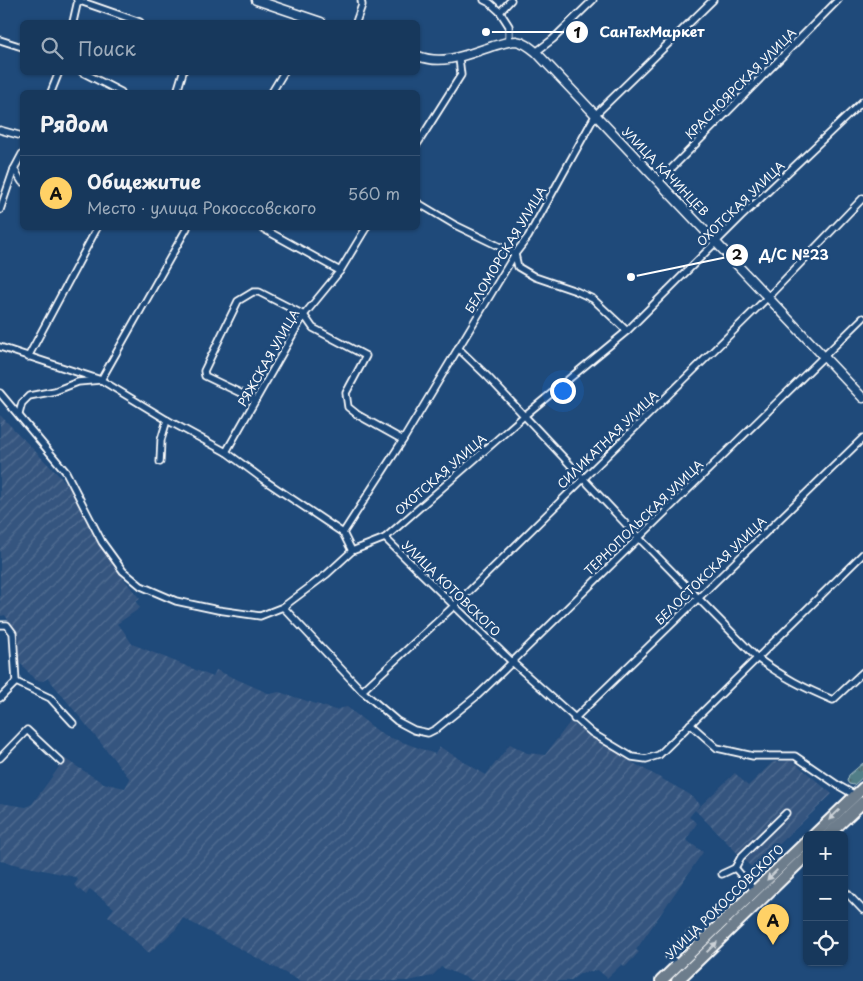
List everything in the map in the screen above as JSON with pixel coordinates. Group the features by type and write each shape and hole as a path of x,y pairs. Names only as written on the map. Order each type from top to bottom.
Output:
{"highway":[{"path":"831,831 859,798 863,788"},
{"path":"819,831 859,798"},
{"name":"УЛИЦА РОКОССОВСКОГО","path":"661,981 803,845"},
{"name":"УЛИЦА РОКОССОВСКОГО","path":"677,981 803,858"}],"main road":[{"path":"256,0 309,20"},
{"path":"420,56 440,60 459,58 509,41"},
{"name":"УЛИЦА КАЧИНЦЕВ","path":"509,41 518,41 528,45 536,52 863,398"}],"street":[{"path":"73,20 77,0 134,20"},
{"path":"357,20 362,5 361,0"},
{"path":"484,0 490,2 500,12 509,26 509,41"},
{"path":"500,12 511,0"},
{"path":"536,52 553,39 593,0"},
{"name":"БЕЛОМОРСКАЯ УЛИЦА","path":"344,533 515,254 528,237 596,114 713,0"},
{"name":"КРАСНОЯРСКАЯ УЛИЦА","path":"658,182 838,0"},
{"path":"0,40 20,46"},
{"path":"420,141 461,75 459,58"},
{"path":"52,90 58,75"},
{"path":"88,75 117,90"},
{"path":"178,90 182,75"},
{"path":"273,90 282,75"},
{"name":"ОХОТСКАЯ УЛИЦА","path":"385,538 524,416 627,331 863,101"},
{"path":"0,130 20,135"},
{"path":"0,210 14,169 20,158"},
{"path":"14,169 20,179"},
{"name":"СИЛИКАТНАЯ УЛИЦА","path":"362,691 454,606 767,298 863,198"},
{"path":"420,204 455,225 515,254 518,267 536,277 593,299 627,331"},
{"path":"28,357 96,230"},
{"path":"101,380 186,230"},
{"path":"266,230 340,271"},
{"name":"РЯЖСКАЯ УЛИЦА","path":"226,452 304,316 340,271 365,230"},
{"path":"255,400 205,376 204,371 238,301 253,292 259,292 304,316 312,328 366,356 346,393 348,407 358,415 402,440"},
{"name":"ТЕРНОПОЛЬСКАЯ УЛИЦА","path":"362,691 397,720 414,730 428,733 436,729 478,695 863,318"},
{"path":"0,347 101,380 167,420 226,452 264,480 344,533 352,551 327,574 283,607 260,616 176,601 141,586 123,571 102,542 66,472 0,393"},
{"path":"458,348 639,538 757,658 801,687 833,700 863,672"},
{"path":"19,414 22,403 29,396 55,391 78,382 101,380"},
{"path":"160,462 161,440 167,420"},
{"name":"БЕЛОСТОКСКАЯ УЛИЦА","path":"574,719 863,438"},
{"name":"УЛИЦА КОТОВСКОГО","path":"352,551 385,538 511,661 574,719 592,733 632,757 646,759 659,755 863,554"},
{"path":"283,607 362,691"},
{"path":"0,625 7,625 13,633 16,682 0,698"},
{"path":"16,682 50,698 74,723"},
{"path":"690,724 717,748 753,756 795,756 859,798"},
{"path":"0,758 27,730 61,762"},
{"path":"722,874 735,868 741,856 786,812"},
{"path":"735,868 755,891"},
{"path":"848,894 863,910"},
{"path":"670,956 678,965"}],"shaded area":[{"path":"0,415 70,487 116,569 140,599 136,602 140,608 117,624 132,644 213,677 216,670 270,694 279,692 335,710 347,707 383,735 435,754 440,747 486,775 510,744 527,753 545,755 570,722 628,760 689,794 700,804 696,810 735,773 748,786 773,762 793,761 832,794 753,869 695,810 689,817 697,823 686,840 703,852 636,950 639,952 625,967 622,964 607,978 598,970 581,973 570,981 474,981 441,967 432,976 408,981 300,981 183,918 176,929 149,953 108,916 114,908 90,889 86,895 74,885 78,880 76,877 0,861 0,803 26,807 32,804 65,759 103,783 125,788 130,779 48,678 43,681 35,680 16,658 18,636 5,615 0,616"}],"green space":[{"path":"863,763 863,777 854,785 849,784 847,781 849,775"},
{"path":"690,929 694,931 693,936 689,941 689,947 685,949 679,944 678,939"}],"place":[{"name":"СанТехМаркет","path":"486,32"},
{"name":"Д/С №23","path":"631,277"},
{"name":"Общежитие","path":"773,945"}]}
